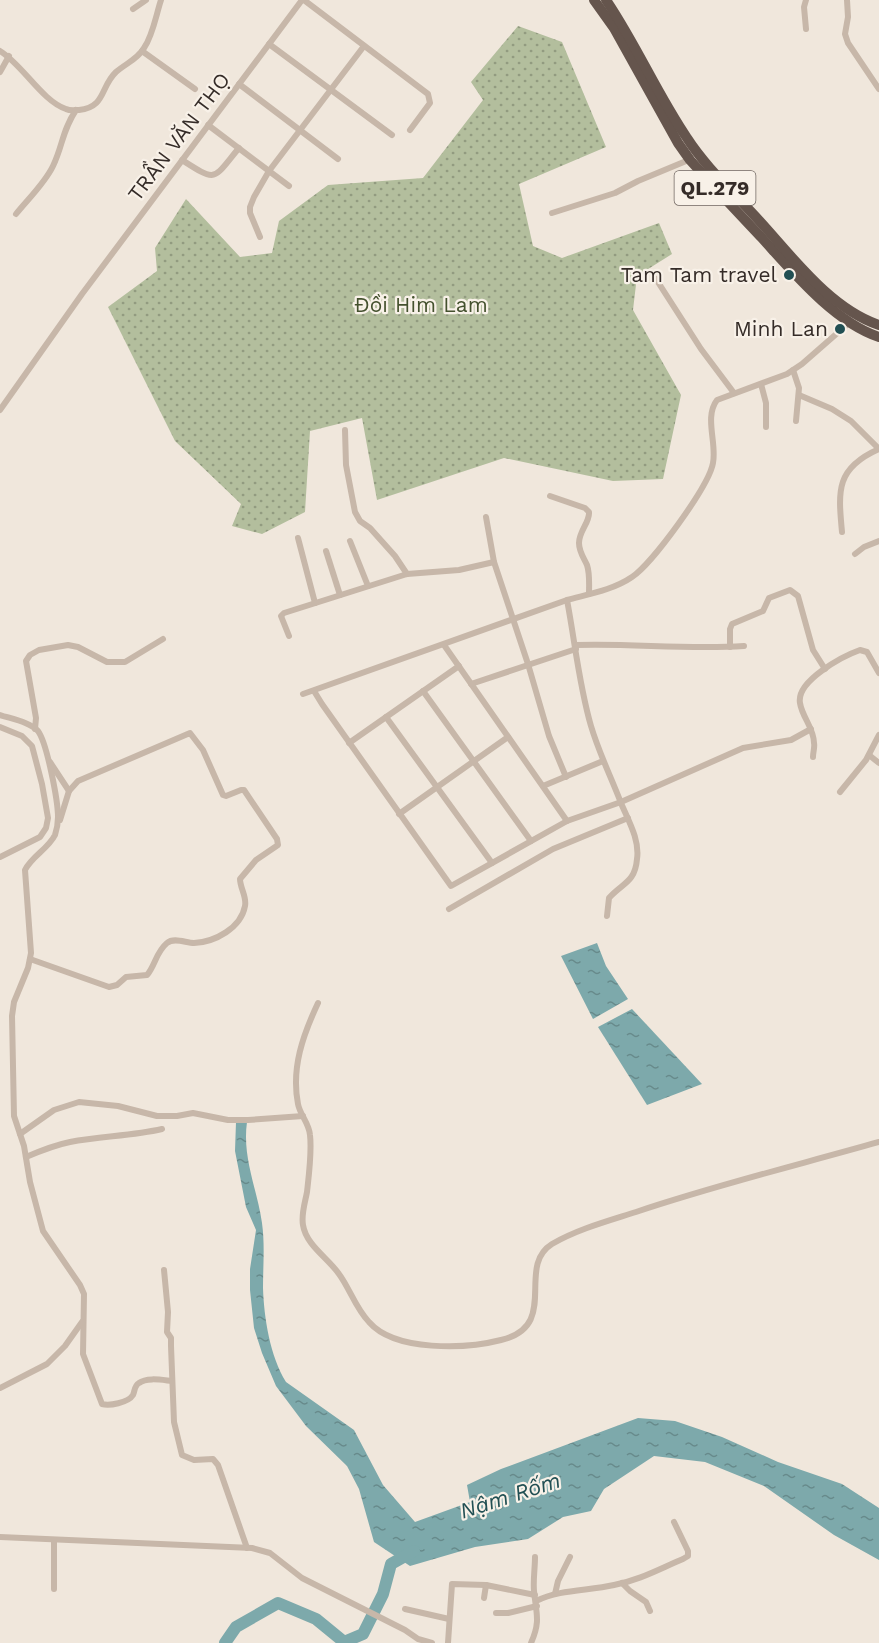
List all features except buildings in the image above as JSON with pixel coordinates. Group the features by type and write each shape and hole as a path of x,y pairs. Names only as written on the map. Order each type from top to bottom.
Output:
{"highway":[{"name":"QL.279","path":"594,0 614,28 673,134 852,319 867,333 879,337"},
{"name":"QL.279","path":"606,0 680,128 694,157"},
{"name":"QL.279","path":"852,319 879,325"}],"street":[{"path":"133,9 146,0"},
{"path":"0,51 9,56 56,103 65,109 89,108 96,104 116,72 142,51 161,0"},
{"path":"303,0 428,94 430,103 410,130"},
{"name":"TRẦN VĂN THỌ","path":"0,410 82,294 303,0"},
{"path":"806,0 804,8 806,29"},
{"path":"847,0 848,17 845,34 848,43 879,89"},
{"path":"269,44 392,135"},
{"path":"260,237 251,219 250,207 270,171 364,46"},
{"path":"142,51 195,89"},
{"path":"0,72 9,56"},
{"path":"238,84 338,159"},
{"path":"16,214 50,171 64,131 76,110"},
{"path":"208,125 289,186"},
{"path":"182,160 207,175 213,176 239,148"},
{"path":"552,213 615,194 638,181 694,157"},
{"path":"656,279 701,349 734,393"},
{"path":"303,694 567,600 622,583 643,569 691,506 707,479 713,465 712,407 717,400 793,370 852,319"},
{"path":"793,370 799,395 796,422"},
{"path":"761,384 766,404 766,428"},
{"path":"799,395 835,410 851,421 879,449 855,462 842,479 840,499 842,532"},
{"path":"345,430 346,465 355,512 360,521 370,528 395,556 407,574"},
{"path":"550,496 585,508 589,512 579,546 587,566 589,594"},
{"path":"486,517 494,562 546,726 566,777"},
{"path":"298,538 315,603"},
{"path":"350,541 368,586"},
{"path":"855,554 864,547 879,541"},
{"path":"326,551 340,595"},
{"path":"289,636 282,614 407,574 459,570 494,562"},
{"path":"730,647 732,624 762,612 769,598 789,590 796,593 800,599 813,651 825,669"},
{"path":"567,600 588,716 603,761 636,842 637,860 631,879 609,898 607,916"},
{"path":"35,729 36,718 26,661 34,652 68,645 78,647 100,659 120,662 133,659 163,639"},
{"path":"471,684 576,647 620,643 691,648 744,646"},
{"path":"444,645 567,821"},
{"path":"813,757 814,744 811,729 800,706 800,696 806,684 825,669 863,650 869,655 879,673"},
{"path":"349,742 459,666"},
{"path":"314,691 451,886 567,821 621,802 734,751 749,746 791,740 811,729"},
{"path":"423,691 531,841"},
{"path":"0,715 35,729 42,737 58,810 58,824"},
{"path":"386,717 492,863"},
{"path":"0,727 26,738 35,752 48,818 46,828 33,850 25,874 31,944 30,959 16,994 12,1016 14,1116 26,1157 35,1205 43,1232 84,1294 83,1354 102,1404 109,1406 130,1398 135,1387 142,1381 172,1381"},
{"path":"0,857 33,850 51,841 74,784 92,774 190,733 203,750 223,795 244,790 277,839 278,845 256,860 240,879 245,904 235,925 224,933 205,941 192,943 172,940 168,942 156,957 147,975 126,977 117,985 109,987 30,959"},
{"path":"840,792 869,755 879,735"},
{"path":"399,814 508,737"},
{"path":"869,755 879,763"},
{"path":"48,760 69,792"},
{"path":"543,786 603,761"},
{"path":"449,909 553,849 628,818"},
{"path":"318,1003 306,1028 298,1057 298,1104 310,1135 307,1191 302,1221 309,1239 338,1271 370,1324 390,1338 439,1345 502,1340 521,1332 534,1314 538,1263 541,1255 550,1245 570,1235 657,1205 879,1142"},
{"path":"20,1134 54,1110 79,1102 118,1106 157,1116 193,1113 228,1120 303,1116"},
{"path":"26,1157 70,1142 135,1135 162,1129"},
{"path":"164,1270 168,1312 167,1332 171,1338 174,1422 182,1455 194,1460 213,1460 218,1465 247,1548"},
{"path":"0,1388 46,1364 65,1346 82,1322"},
{"path":"496,1613 508,1613 555,1594 640,1579 688,1556 688,1551 674,1522"},
{"path":"0,1537 247,1548 270,1553 302,1578 405,1630 418,1641 432,1643"},
{"path":"54,1540 54,1589"},
{"path":"531,1643 537,1625 535,1557"},
{"path":"555,1594 558,1581 570,1557"},
{"path":"622,1583 646,1602 650,1611"},
{"path":"448,1643 452,1584 486,1585 536,1600"},
{"path":"483,1598 486,1585"},
{"path":"405,1609 449,1619"}],"green space":[{"name":"Đồi Him Lam","path":"518,26 562,42 606,147 519,184 533,246 562,258 659,223 672,254 637,276 633,310 681,395 663,479 613,481 504,458 377,500 362,418 310,431 305,512 262,534 232,526 241,504 175,441 108,307 157,271 155,248 186,199 240,257 272,253 279,221 328,185 423,178 483,100 471,82"}],"water":[{"path":"597,943 606,966 628,999 593,1019 561,956"},
{"path":"632,1009 702,1084 647,1105 598,1027"},
{"path":"236,1122 247,1122 248,1161 263,1231 265,1312 272,1349 280,1372 286,1382 354,1430 383,1485 415,1522 470,1502 467,1485 501,1469 638,1418 675,1421 722,1437 778,1462 842,1484 879,1508 879,1560 834,1535 764,1486 705,1462 654,1456 604,1489 591,1511 563,1517 528,1539 475,1547 410,1566 374,1542 359,1489 347,1466 306,1426 276,1386 262,1353 254,1328 250,1290 250,1269 256,1230 246,1207 235,1151"}],"waterway":[{"name":"Nậm Rốm","path":"225,1643 236,1627 278,1603 316,1619 344,1642 363,1634 383,1594 391,1564 414,1551"}],"place":[{"name":"Tam Tam travel","path":"789,275"},
{"name":"Minh Lan","path":"840,329"}]}
